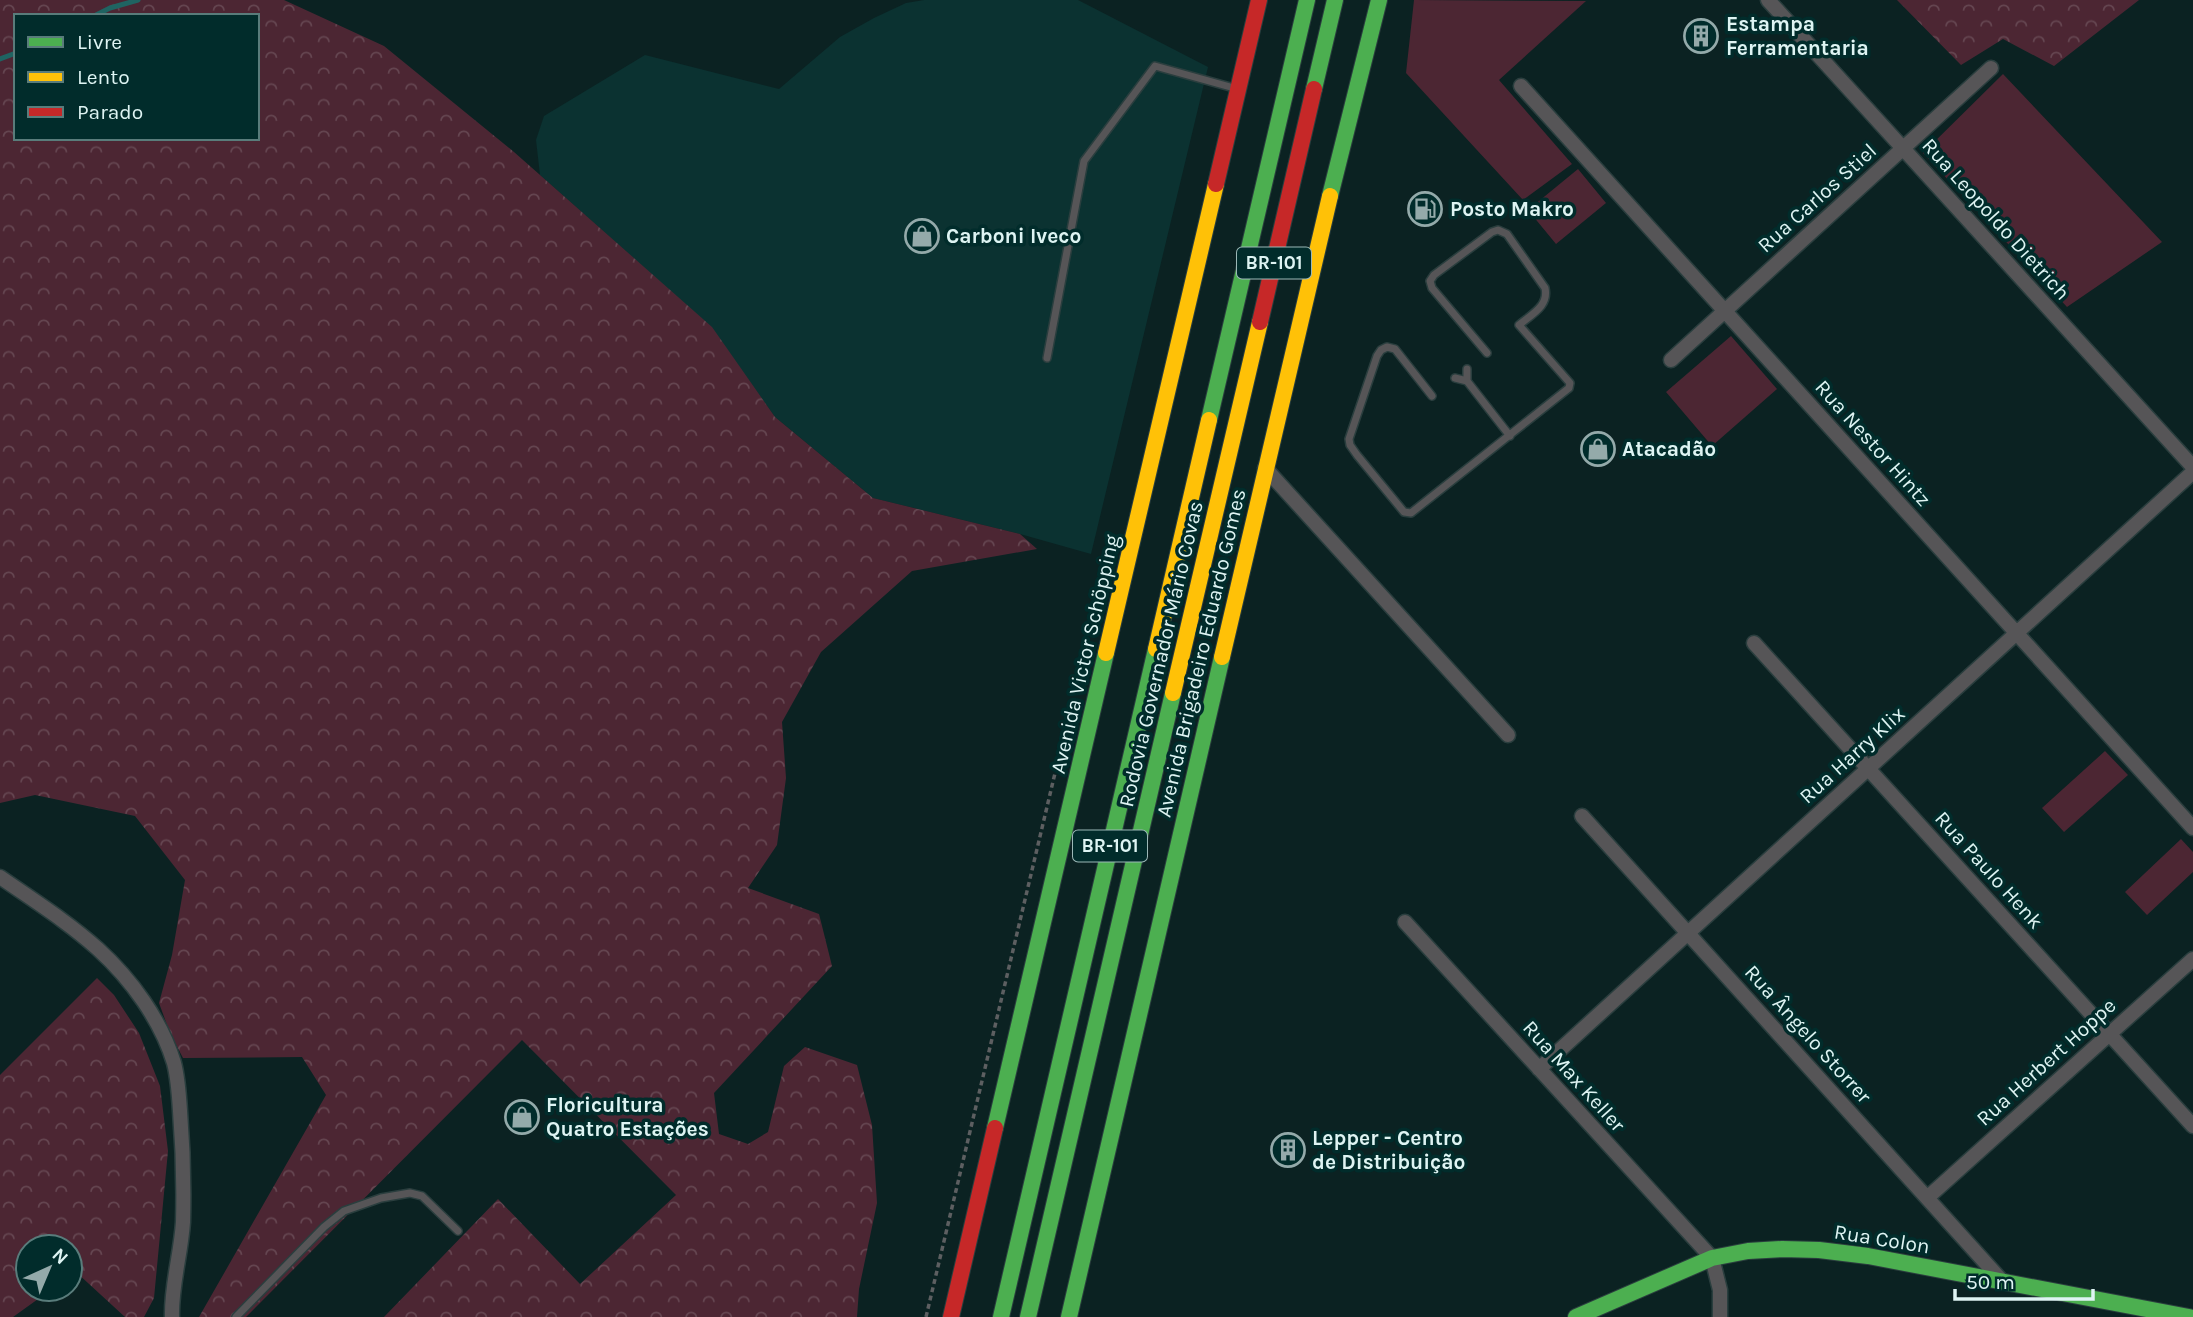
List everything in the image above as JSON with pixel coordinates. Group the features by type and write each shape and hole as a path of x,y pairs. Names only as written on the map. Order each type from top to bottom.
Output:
{"main road":[{"name":"Avenida Victor Schöpping","path":"951,1317 1259,0"},
{"name":"Rodovia Governador Mário Covas","path":"1001,1317 1307,0"},
{"name":"Rodovia Governador Mário Covas","path":"1028,1317 1337,0"},
{"name":"Avenida Brigadeiro Eduardo Gomes","path":"1069,1317 1265,468 1379,0"},
{"name":"Rua Colon","path":"1576,1317 1712,1258 1748,1251 1782,1249 1868,1256 2189,1317"}],"street":[{"name":"Rua Leopoldo Dietrich","path":"1768,0 2193,467"},
{"name":"Rua Carlos Stiel","path":"1671,360 1991,68"},
{"name":"Rua Nestor Hintz","path":"1521,86 2193,828"},
{"path":"1265,468 1508,735"},
{"name":"Rua Harry Klix","path":"1539,1069 2193,472"},
{"name":"Rua Paulo Henk","path":"1754,643 2193,1126"},
{"name":"Rua Ângelo Storrer","path":"1582,816 2002,1281"},
{"path":"0,877 72,928 120,971 135,989 158,1026 174,1063 182,1135 183,1226 172,1317"},
{"name":"Rua Max Keller","path":"1405,922 1712,1258"},
{"name":"Rua Herbert Hoppe","path":"1927,1198 2193,958"},
{"path":"1712,1258 1720,1290 1720,1317"}],"lane":[{"path":"1047,358 1084,161 1155,66 1238,89"},
{"path":"1432,397 1395,349 1387,347 1381,350 1349,439 1357,456 1404,512 1411,513 1566,392 1570,383 1519,325 1545,303 1547,296 1545,288 1507,234 1498,230 1434,275 1430,281 1432,288 1487,353"},
{"path":"1466,369 1466,381"},
{"path":"1455,378 1466,381 1510,436"},
{"path":"236,1317 324,1227 344,1211 381,1198 410,1194 422,1196 458,1231"}],"shaded area":[{"path":"924,0 1078,0 1208,67 1091,554 873,498 775,417 711,327 540,175 536,140 544,116 645,55 779,89 840,37 906,3"}],"green space":[{"path":"0,0 284,0 384,46 514,152 712,327 775,417 873,498 1020,534 1037,549 912,571 821,652 782,722 786,778 777,845 748,888 819,914 832,966 714,1093 719,1134 748,1144 768,1132 784,1066 805,1047 857,1065 872,1125 877,1203 859,1289 857,1317 384,1317 498,1199 580,1284 676,1195 522,1040 246,1317 199,1317 326,1095 302,1057 183,1058 159,1003 172,955 185,880 135,816 35,795 0,803"},
{"path":"1414,0 1586,1 1499,80 1572,164 1523,200 1406,73"},
{"path":"1897,0 2139,0 2054,66 2003,39 1961,65"},
{"path":"2003,74 2162,242 2067,307 1923,153"},
{"path":"1578,169 1606,203 1556,244 1528,210"},
{"path":"1731,336 1777,389 1712,446 1666,392"},
{"path":"2105,751 2128,775 2064,832 2042,808"},
{"path":"2181,839 2193,852 2193,872 2147,915 2125,892"},
{"path":"97,978 114,995 139,1033 160,1086 168,1151 154,1298 144,1317 125,1317 84,1279 84,1233 14,1233 14,1303 32,1303 13,1317 0,1317 0,1075"}],"waterway":[{"path":"98,14 138,0"},
{"path":"0,59 14,54"}],"traffic: fast":[{"path":"1209,420 1307,0"},
{"path":"1314,89 1335,0"},
{"path":"1330,196 1379,0"},
{"path":"1001,1317 1156,649"},
{"path":"995,1128 1106,653"},
{"path":"1069,1317 1222,657"},
{"path":"1028,1317 1173,693"},
{"path":"1576,1317 1712,1258 1748,1251 1782,1249 1868,1256 2189,1317"}],"traffic: slow":[{"path":"1106,653 1216,184"},
{"path":"1222,657 1330,196"},
{"path":"1173,693 1260,322"},
{"path":"1156,649 1209,420"}],"traffic: jam":[{"path":"1216,184 1259,0"},
{"path":"1260,322 1314,89"},
{"path":"951,1317 995,1128"}],"place":[{"name":"Estampa Ferramentaria","path":"1701,36"},
{"name":"Posto Makro","path":"1425,209"},
{"name":"Carboni Iveco","path":"922,236"},
{"name":"Atacadão","path":"1598,449"},
{"name":"Floricultura Quatro Estações","path":"522,1117"},
{"name":"Lepper - Centro de Distribuição","path":"1288,1150"}]}
